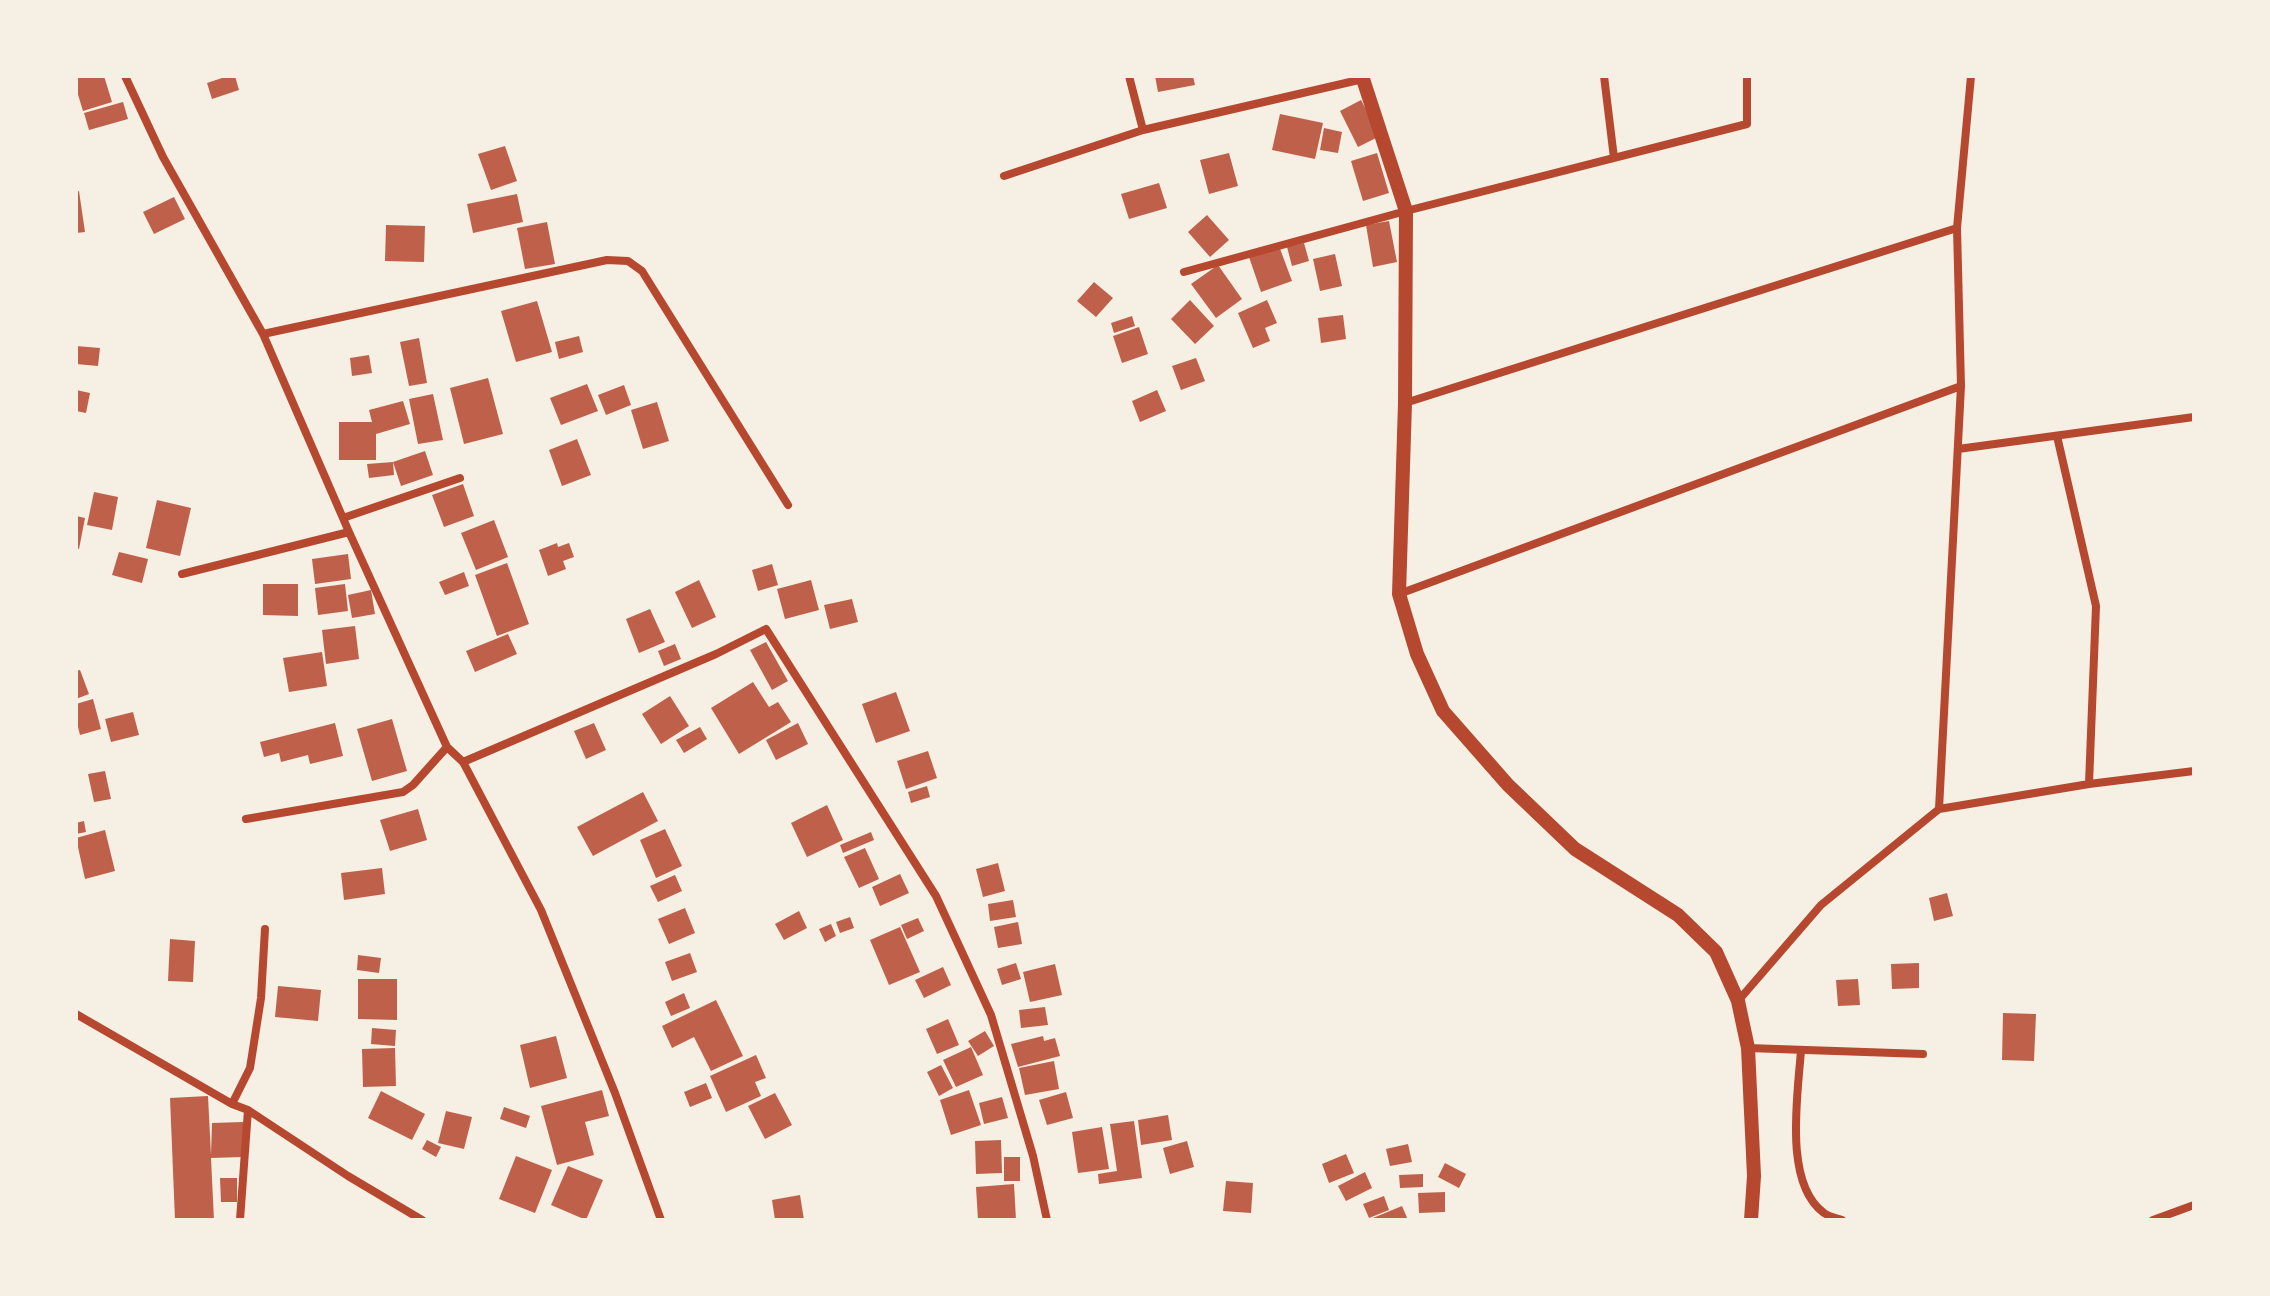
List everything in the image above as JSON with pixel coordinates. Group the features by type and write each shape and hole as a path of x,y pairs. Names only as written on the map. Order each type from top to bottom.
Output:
{"street":[{"path":"125,76 163,157 263,334 447,747 463,762 541,910 615,1093 661,1220"},
{"path":"1129,76 1143,130"},
{"path":"1604,76 1614,158"},
{"path":"1184,272 1406,211 1747,124 1747,76"},
{"path":"1939,809 1961,386 1957,228 1971,76"},
{"path":"1004,176 1143,130 1363,78 1406,211 1405,403 1399,594 1417,654 1443,711 1508,785 1575,849 1678,915 1716,952 1738,1001 1748,1048 1754,1176 1751,1220"},
{"path":"1405,403 1957,228"},
{"path":"263,334 607,260 628,261 642,271 788,505"},
{"path":"1399,594 1961,386"},
{"path":"1958,449 2194,417"},
{"path":"2057,436 2096,606 2089,784"},
{"path":"343,518 460,478"},
{"path":"182,574 349,532"},
{"path":"463,762 716,654 766,629 936,896 991,1015 1033,1156 1047,1220"},
{"path":"246,819 403,792 447,747"},
{"path":"1738,1001 1821,905 1939,809 2089,784 2194,771"},
{"path":"232,1104 250,1068 261,998 265,929"},
{"path":"76,1014 232,1104 248,1110 422,1220"},
{"path":"1748,1048 1923,1054"},
{"path":"1801,1050 1794,1147 1807,1192 1824,1214 1842,1220"},
{"path":"240,1220 248,1110"},
{"path":"2153,1220 2194,1205"}],"building":[{"path":"76,76 104,76 112,102 83,111"},
{"path":"235,76 239,90 212,99 207,83"},
{"path":"1155,76 1193,76 1195,85 1158,92"},
{"path":"1361,100 1380,136 1358,147 1340,111"},
{"path":"123,102 128,119 89,130 84,113"},
{"path":"1280,114 1323,123 1315,159 1272,150"},
{"path":"1324,128 1342,132 1338,153 1320,150"},
{"path":"505,146 517,181 491,190 478,154"},
{"path":"1229,153 1238,186 1209,194 1200,160"},
{"path":"1377,153 1389,193 1363,201 1351,161"},
{"path":"1159,183 1167,208 1129,219 1121,194"},
{"path":"79,191 85,232 76,233 76,192"},
{"path":"517,194 523,222 473,233 467,204"},
{"path":"174,197 185,219 154,234 143,212"},
{"path":"1207,215 1229,240 1210,257 1188,232"},
{"path":"1389,221 1397,262 1373,267 1366,225"},
{"path":"547,222 555,264 525,269 517,228"},
{"path":"386,225 425,226 424,262 385,261"},
{"path":"1304,243 1309,261 1292,266 1287,247"},
{"path":"1279,246 1292,281 1261,292 1249,257"},
{"path":"1335,254 1342,286 1320,291 1313,259"},
{"path":"1218,265 1242,299 1216,318 1191,284"},
{"path":"1094,282 1113,298 1096,317 1077,301"},
{"path":"1190,300 1214,326 1195,344 1171,319"},
{"path":"1267,300 1277,323 1265,328 1270,341 1253,348 1238,313"},
{"path":"537,301 552,352 516,362 501,311"},
{"path":"1343,315 1346,339 1321,343 1318,318"},
{"path":"1132,316 1135,326 1114,333 1111,323"},
{"path":"1139,327 1148,354 1122,363 1113,336"},
{"path":"579,336 583,352 559,359 555,342"},
{"path":"419,338 427,383 409,386 400,342"},
{"path":"76,346 100,348 98,366 76,364"},
{"path":"369,355 372,373 352,376 350,358"},
{"path":"1196,358 1205,381 1181,390 1172,366"},
{"path":"488,378 503,434 464,444 450,388"},
{"path":"587,384 598,411 561,425 550,398"},
{"path":"624,385 631,405 606,415 598,395"},
{"path":"76,390 90,393 86,413 76,411"},
{"path":"1157,390 1166,411 1140,422 1132,401"},
{"path":"433,394 443,440 418,444 409,399"},
{"path":"403,401 410,424 376,434 376,460 339,460 339,422 372,422 369,410"},
{"path":"657,402 669,441 643,449 631,410"},
{"path":"577,439 591,475 562,486 549,450"},
{"path":"425,451 433,475 401,486 393,462"},
{"path":"393,462 394,475 369,478 367,464"},
{"path":"463,484 474,516 444,527 432,495"},
{"path":"94,492 118,497 112,530 87,525"},
{"path":"157,500 191,508 180,556 146,548"},
{"path":"76,516 85,518 79,549 76,548"},
{"path":"494,520 508,557 476,570 461,533"},
{"path":"557,543 558,547 569,543 574,557 563,561 566,569 548,576 539,550"},
{"path":"119,552 148,559 142,583 112,575"},
{"path":"348,554 351,579 315,584 312,559"},
{"path":"507,563 529,624 497,636 475,575"},
{"path":"772,564 778,585 758,591 752,570"},
{"path":"464,572 469,586 445,595 439,582"},
{"path":"699,580 716,617 692,628 675,592"},
{"path":"811,580 819,610 785,619 777,589"},
{"path":"263,584 298,584 298,616 263,615"},
{"path":"345,584 348,611 318,615 315,588"},
{"path":"371,590 375,614 352,618 348,595"},
{"path":"852,599 858,622 830,629 824,605"},
{"path":"650,609 665,642 639,653 626,619"},
{"path":"355,626 359,659 326,664 322,630"},
{"path":"508,634 517,654 475,672 466,651"},
{"path":"766,642 788,681 772,690 750,650"},
{"path":"675,644 681,659 664,666 658,651"},
{"path":"322,652 327,686 289,692 283,658"},
{"path":"80,670 89,694 76,699 76,671"},
{"path":"753,682 769,707 778,702 791,722 739,754 711,708"},
{"path":"896,692 910,731 876,743 862,704"},
{"path":"670,696 689,726 661,744 642,714"},
{"path":"93,699 101,729 80,735 76,704"},
{"path":"133,712 139,735 111,742 105,719"},
{"path":"392,719 407,771 372,781 357,729"},
{"path":"335,723 343,756 310,764 308,755 281,762 279,753 264,757 260,742"},
{"path":"594,723 606,750 586,759 574,731"},
{"path":"798,723 808,744 776,760 766,740"},
{"path":"700,727 707,739 684,753 676,740"},
{"path":"928,751 937,778 906,789 897,761"},
{"path":"105,771 111,799 94,802 88,774"},
{"path":"927,786 930,797 911,803 908,792"},
{"path":"643,792 658,821 593,856 577,827"},
{"path":"827,805 843,840 807,857 791,823"},
{"path":"418,809 427,840 390,851 380,820"},
{"path":"84,821 86,832 76,834 76,823"},
{"path":"665,829 682,866 656,878 640,840"},
{"path":"105,830 115,871 85,879 76,838"},
{"path":"871,832 874,840 843,853 840,845"},
{"path":"865,848 879,879 859,888 844,857"},
{"path":"998,863 1005,891 983,897 976,869"},
{"path":"382,868 385,894 344,900 341,873"},
{"path":"900,874 909,893 880,906 872,887"},
{"path":"675,875 682,891 658,902 650,886"},
{"path":"1947,893 1953,916 1934,921 1929,898"},
{"path":"1013,900 1016,917 990,921 988,904"},
{"path":"685,908 695,933 669,944 658,919"},
{"path":"799,911 807,928 784,940 775,924"},
{"path":"850,917 854,928 840,933 836,922"},
{"path":"918,918 924,931 907,939 901,925"},
{"path":"1018,922 1022,944 998,948 994,927"},
{"path":"831,924 836,936 825,942 819,929"},
{"path":"900,927 920,972 889,985 870,940"},
{"path":"170,939 195,941 193,982 168,981"},
{"path":"690,953 697,972 672,981 665,962"},
{"path":"358,955 381,958 379,973 357,970"},
{"path":"1016,963 1021,979 1002,985 997,969"},
{"path":"1919,963 1919,988 1892,989 1891,964"},
{"path":"1055,964 1062,995 1030,1002 1023,972"},
{"path":"943,967 951,985 924,998 915,980"},
{"path":"358,979 397,979 397,1020 358,1019"},
{"path":"1858,979 1860,1005 1838,1006 1836,980"},
{"path":"278,986 321,990 318,1021 275,1017"},
{"path":"684,993 690,1008 671,1016 665,1002"},
{"path":"716,1000 743,1056 711,1071 694,1037 672,1048 662,1026"},
{"path":"1045,1007 1048,1025 1021,1028 1019,1010"},
{"path":"2003,1013 2036,1014 2034,1061 2002,1060"},
{"path":"948,1019 959,1045 937,1054 926,1029"},
{"path":"372,1028 396,1030 395,1046 371,1044"},
{"path":"985,1031 994,1046 978,1056 968,1041"},
{"path":"556,1036 567,1078 530,1088 520,1045"},
{"path":"1043,1036 1044,1041 1055,1038 1060,1056 1018,1067 1011,1044"},
{"path":"971,1047 983,1075 956,1087 943,1060"},
{"path":"395,1048 396,1086 363,1087 362,1049"},
{"path":"756,1055 766,1078 755,1082 761,1096 726,1112 710,1076"},
{"path":"1054,1061 1059,1089 1025,1095 1019,1068"},
{"path":"941,1065 953,1088 939,1096 927,1072"},
{"path":"706,1083 712,1098 690,1107 684,1092"},
{"path":"602,1090 609,1116 585,1122 594,1155 557,1165 541,1106"},
{"path":"969,1090 981,1125 951,1135 940,1100"},
{"path":"381,1091 425,1114 412,1140 368,1118"},
{"path":"1066,1092 1073,1118 1047,1125 1039,1100"},
{"path":"775,1093 792,1125 765,1139 748,1106"},
{"path":"208,1096 211,1155 212,1123 243,1122 243,1157 211,1158 214,1220 175,1220 170,1098"},
{"path":"1002,1097 1008,1118 984,1124 979,1103"},
{"path":"504,1107 530,1116 526,1128 500,1119"},
{"path":"446,1111 472,1117 464,1149 438,1143"},
{"path":"1168,1115 1172,1140 1141,1145 1138,1120"},
{"path":"1134,1121 1142,1178 1099,1184 1098,1174 1117,1171 1110,1124"},
{"path":"1102,1127 1109,1169 1078,1173 1072,1132"},
{"path":"427,1140 441,1147 436,1157 422,1149"},
{"path":"1001,1140 1002,1173 976,1174 975,1141"},
{"path":"1187,1141 1194,1167 1170,1174 1163,1148"},
{"path":"1408,1144 1412,1162 1390,1166 1386,1149"},
{"path":"1346,1154 1354,1173 1329,1183 1322,1164"},
{"path":"516,1156 552,1170 535,1213 499,1199"},
{"path":"1004,1157 1020,1157 1020,1181 1004,1181"},
{"path":"1445,1163 1466,1174 1459,1188 1438,1177"},
{"path":"568,1166 603,1180 586,1220 551,1205"},
{"path":"1365,1172 1372,1188 1346,1201 1338,1186"},
{"path":"1423,1174 1423,1187 1400,1188 1399,1175"},
{"path":"220,1178 237,1178 237,1202 221,1202"},
{"path":"1226,1181 1253,1183 1251,1213 1223,1211"},
{"path":"1014,1184 1016,1220 978,1220 976,1187"},
{"path":"1445,1192 1445,1212 1419,1213 1418,1193"},
{"path":"800,1195 804,1220 775,1220 772,1200"},
{"path":"1384,1196 1389,1210 1369,1218 1363,1204"},
{"path":"1402,1206 1408,1220 1368,1220"}]}
